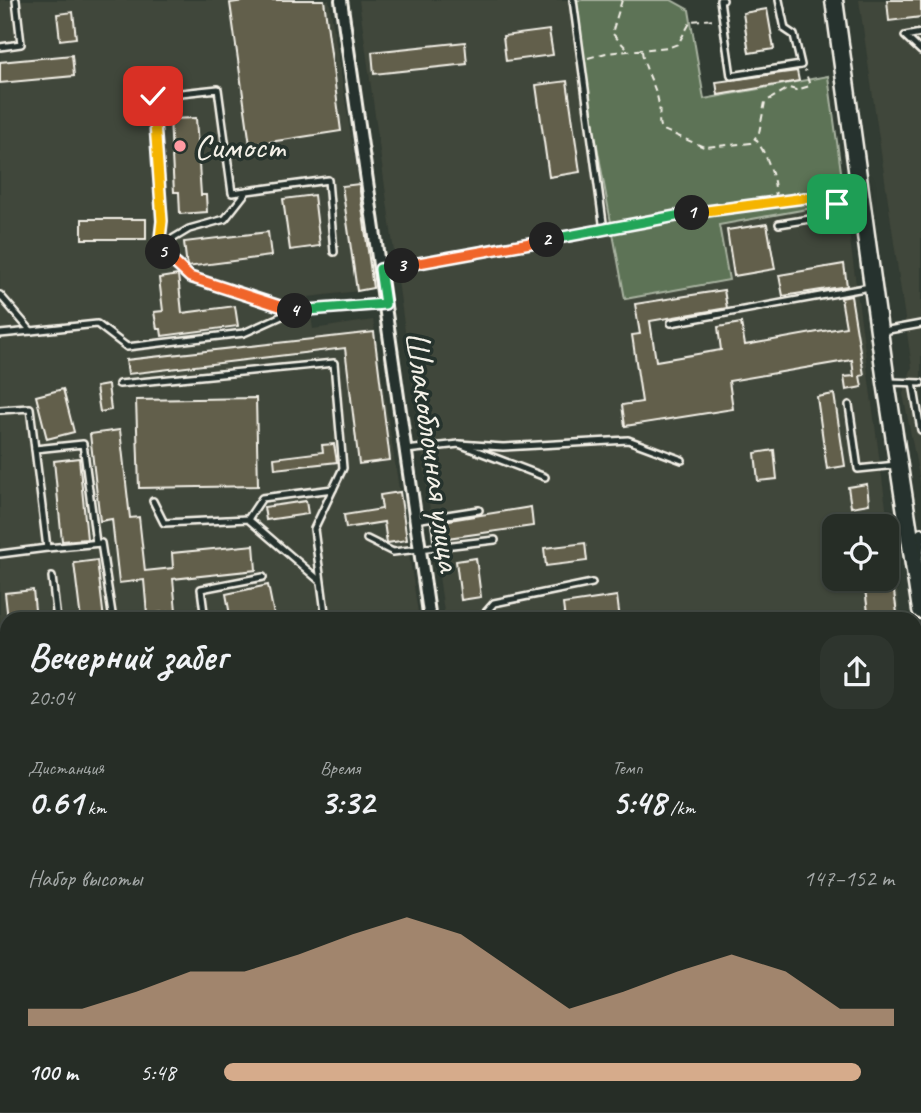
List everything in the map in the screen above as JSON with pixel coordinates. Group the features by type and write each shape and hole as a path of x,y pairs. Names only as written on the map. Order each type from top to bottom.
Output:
{"main road":[{"path":"834,0 886,382 921,610"}],"street":[{"name":"Шлакоблочная улица","path":"341,0 429,612"},
{"path":"915,568 921,534"}],"lane":[{"path":"0,47 21,44 16,0"},
{"path":"380,269 604,230 573,0"},
{"path":"723,0 720,1 731,76 801,65 794,35 785,29 779,0"},
{"path":"921,33 905,36 921,51"},
{"path":"159,247 162,221 153,96 218,89 232,193 328,180 334,251"},
{"path":"159,247 189,229 225,219 247,191"},
{"path":"779,224 863,210"},
{"path":"159,247 190,277 293,311"},
{"path":"671,323 873,286"},
{"path":"0,295 32,331"},
{"path":"0,334 97,324 127,346 244,333 293,311 385,304"},
{"path":"879,331 921,324"},
{"path":"119,384 334,363 343,468 314,529 325,612"},
{"path":"886,382 921,383"},
{"path":"913,383 921,430"},
{"path":"849,405 858,470 899,464"},
{"path":"0,410 30,408 47,548"},
{"path":"406,450 459,444 503,447 628,440 682,460"},
{"path":"35,449 83,444 96,543"},
{"path":"459,444 545,477"},
{"path":"248,519 262,498 333,489"},
{"path":"153,501 164,523 248,519 321,582"},
{"path":"415,520 479,510"},
{"path":"368,539 393,552 409,548 420,551 495,540"},
{"path":"0,554 101,543 112,612"},
{"path":"52,578 56,612"},
{"path":"204,612 201,589 263,578"},
{"path":"487,612 494,603 592,583"}],"path":[{"path":"622,0 612,33 628,51"},
{"path":"580,61 606,52 642,51 678,44 691,21 723,18"},
{"path":"642,51 643,62 660,106 658,122 661,129 704,148 752,143 765,102 789,88 796,90 810,86 808,75 801,65"},
{"path":"755,138 767,156 775,182 776,200"},
{"path":"604,230 640,221 776,200 805,198 837,204 842,208"}],"shaded area":[{"path":"0,0 329,0 375,285 367,290 308,297 313,329 373,320 418,612 0,612"},
{"path":"359,0 671,0 689,10 704,99 828,76 887,514 822,514 822,591 897,591 900,612 444,612"},
{"path":"859,0 921,0 921,487 903,394 912,367"},
{"path":"257,1112 257,1113 0,1113"}],"green space":[{"path":"575,0 671,0 689,10 704,99 828,76 844,193 840,203 719,225 729,280 625,299 595,135"}],"building":[{"path":"251,0 324,0 341,131 250,145 230,3"},
{"path":"887,0 921,0 921,17 889,21"},
{"path":"767,9 774,49 749,53 743,13"},
{"path":"73,12 76,38 60,40 57,14"},
{"path":"549,30 553,55 506,61 503,36"},
{"path":"465,42 467,64 374,74 372,52"},
{"path":"72,55 74,76 0,83 0,62"},
{"path":"797,71 799,81 718,95 716,82"},
{"path":"567,81 580,172 549,177 536,85"},
{"path":"196,118 201,195 206,195 207,212 180,214 179,192 174,192 170,119"},
{"path":"359,184 373,288 357,291 342,186"},
{"path":"314,195 320,246 290,250 283,199"},
{"path":"82,219 146,219 146,239 82,239"},
{"path":"767,224 775,269 734,276 727,230"},
{"path":"268,232 271,256 187,267 184,242"},
{"path":"844,264 847,286 783,296 779,275"},
{"path":"178,275 182,313 235,306 238,326 162,336 161,329 157,329 154,312 163,311 159,278"},
{"path":"724,290 727,308 650,321 656,361 721,350 718,327 741,323 745,345 846,327 841,298 851,296 864,375 860,376 862,387 846,390 844,377 854,376 852,360 729,381 733,409 625,426 622,405 642,402 632,335 640,334 635,304"},
{"path":"374,332 390,460 359,464 345,348 128,374 126,360"},
{"path":"108,385 111,410 100,412 96,387"},
{"path":"63,389 74,432 47,439 36,396"},
{"path":"834,394 845,466 827,469 817,397"},
{"path":"256,398 258,486 139,488 136,400"},
{"path":"120,430 130,518 139,517 145,571 173,568 172,553 254,545 256,570 173,579 176,611 147,612 144,580 119,583 112,519 100,521 90,434"},
{"path":"334,444 337,462 275,469 274,458 323,452 322,445"},
{"path":"774,450 777,479 758,481 755,453"},
{"path":"79,458 87,539 62,541 54,461"},
{"path":"867,484 869,504 851,507 848,487"},
{"path":"400,492 407,540 387,543 384,522 346,528 344,515 382,509 380,495"},
{"path":"306,501 308,514 266,520 264,507"},
{"path":"531,507 533,526 433,540 431,523"},
{"path":"585,543 587,561 546,566 544,548"},
{"path":"476,558 481,597 461,600 456,561"},
{"path":"97,560 103,612 80,612 74,563"},
{"path":"268,585 273,612 229,612 226,594"},
{"path":"33,590 35,612 7,612 5,593"},
{"path":"865,591 894,591 897,612 868,612"},
{"path":"617,596 619,612 564,612 563,604"}],"place":[{"name":"Симост","path":"180,146"}],"route":[{"path":"153,96 162,221 159,247 190,277 293,311 385,304 380,269 604,230 640,221 704,211 722,211 776,200 805,198 837,204"}]}
